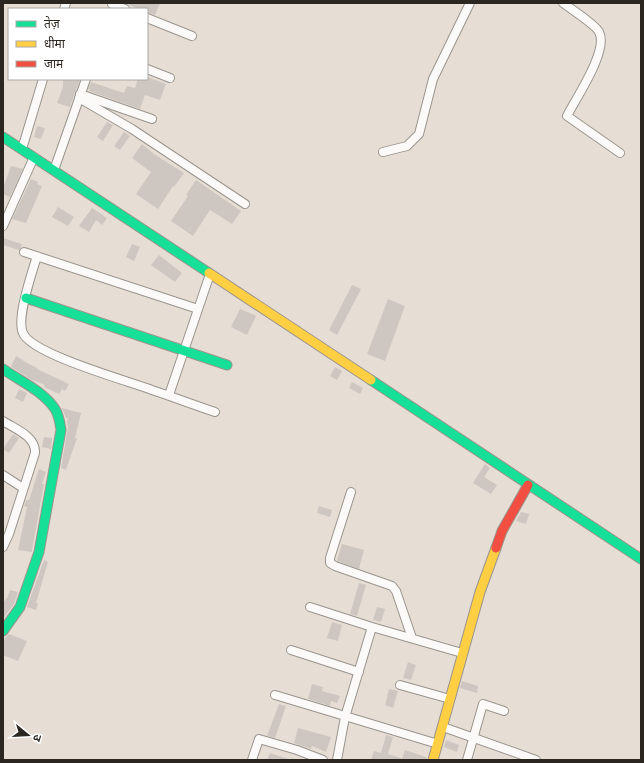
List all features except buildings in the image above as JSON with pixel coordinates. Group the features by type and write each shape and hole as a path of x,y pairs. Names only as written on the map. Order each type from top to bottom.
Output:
{"street":[{"path":"383,152 407,146 420,134 433,80 470,3"},
{"path":"563,3 599,30 602,40 596,62 567,116 620,153"},
{"path":"111,5 122,8"},
{"path":"148,18 192,36"},
{"path":"148,68 170,78"},
{"path":"22,149 43,80"},
{"path":"54,170 86,80"},
{"path":"80,96 152,119"},
{"path":"80,96 245,204"},
{"path":"3,136 641,559"},
{"path":"3,226 34,157"},
{"path":"24,252 198,309"},
{"path":"37,256 21,320 22,332 26,338 33,344 69,361 216,412"},
{"path":"169,395 210,274"},
{"path":"26,298 227,365"},
{"path":"3,369 38,393 54,409 61,430 39,552 20,608 3,630"},
{"path":"3,421 30,438 36,447 23,488 6,533 3,547"},
{"path":"3,475 23,488"},
{"path":"433,760 480,592 502,531 528,485"},
{"path":"351,492 330,558 330,563 392,586 396,591 412,638"},
{"path":"310,607 372,628 462,653"},
{"path":"337,760 345,717 372,628"},
{"path":"291,650 359,672"},
{"path":"400,685 450,699"},
{"path":"275,695 438,744"},
{"path":"467,760 483,704 504,711"},
{"path":"443,727 536,760"},
{"path":"252,760 259,739 323,760"}],"traffic: fast":[{"path":"3,137 209,273"},
{"path":"26,298 227,365"},
{"path":"3,369 38,392 50,403 55,409 61,430 39,552 20,607 3,631"},
{"path":"371,380 641,559"}],"traffic: slow":[{"path":"209,273 371,380"},
{"path":"433,760 480,592 496,548"}],"traffic: jam":[{"path":"496,548 502,531 528,485"}]}
